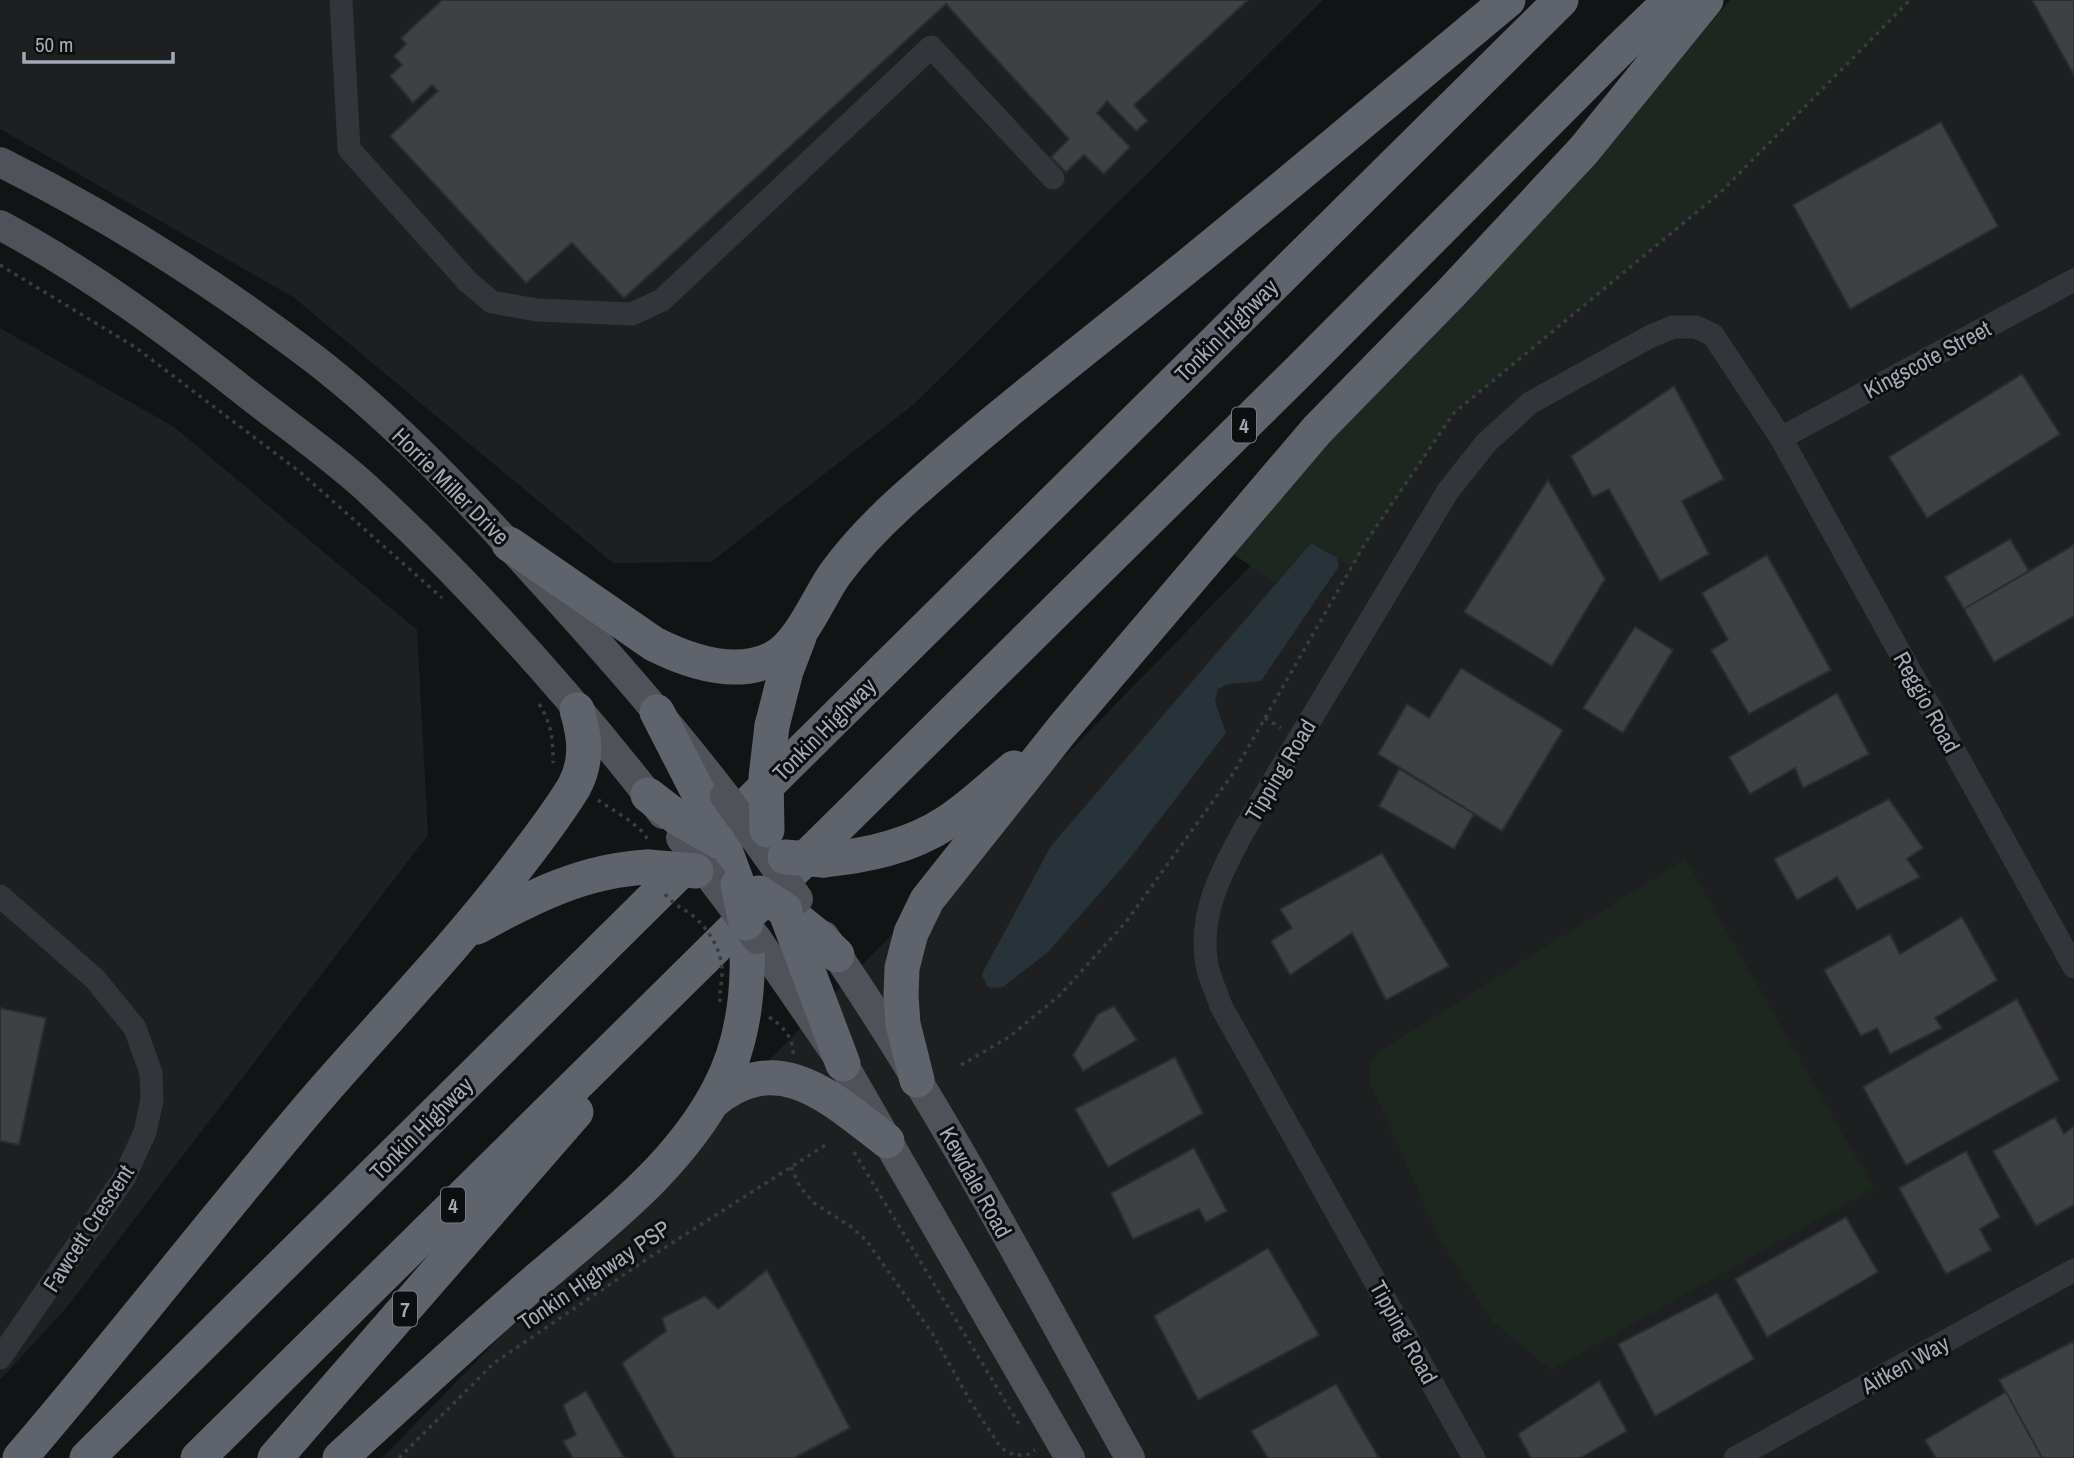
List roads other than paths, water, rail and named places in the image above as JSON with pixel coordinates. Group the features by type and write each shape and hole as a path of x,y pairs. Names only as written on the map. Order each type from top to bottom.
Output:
{"highway":[{"path":"509,544 654,644 680,657 702,664 749,665 772,659 791,643 834,576 867,533 946,462 1202,255 1508,0"},
{"name":"Tonkin Highway","path":"87,1458 1561,0"},
{"name":"4","path":"198,1458 1671,0"},
{"path":"918,1080 903,1024 902,968 911,933 927,900 1065,726 1317,430 1452,292 1584,150 1706,0"},
{"path":"340,1458 449,1357 646,1183 683,1145 712,1102 733,1055 743,1021 784,934 771,858 766,804 768,750 786,671 806,621"},
{"path":"20,1458 103,1361 319,1096 464,933 542,835 575,785 585,751 577,710"},
{"path":"657,712 691,805 722,842 771,858 823,860 869,854 918,838 947,823 1065,726"},
{"path":"648,795 691,805"},
{"path":"722,842 724,880 746,923 784,934 837,955"},
{"path":"464,933 546,890 639,857 648,867 695,871 724,880 759,893 784,934 843,1065"},
{"name":"7","path":"275,1458 535,1160 716,944"},
{"path":"712,1102 726,1090 742,1082 766,1078 792,1080 821,1092 887,1140"}],"main road":[{"name":"Horrie Miller Drive","path":"0,162 61,192 200,276 314,360 422,456 509,544 616,662 657,712"},
{"path":"0,225 96,283 167,331 373,493 464,583 536,661 648,795"},
{"path":"691,805 771,858"},
{"path":"691,805 724,880"},
{"name":"Kewdale Road","path":"837,955 918,1080 1130,1458"},
{"path":"843,1065 1070,1458"}],"street":[{"path":"341,0 349,149 468,282 492,302 537,310 632,314 662,300 931,47 1053,178"},
{"name":"Kingscote Street","path":"1781,438 2074,280"},
{"name":"Tipping Road","path":"1474,1458 1221,1006 1207,965 1205,920 1220,874 1244,830 1448,491 1486,443 1530,403 1651,335 1673,327 1696,327 1713,335 1781,438"},
{"name":"Reggio Road","path":"1781,438 2074,967"},
{"name":"Fawcett Crescent","path":"0,897 95,979 135,1028 150,1073 152,1100 145,1132 124,1178 0,1358"},
{"name":"Aitken Way","path":"1735,1458 2074,1270"}]}
